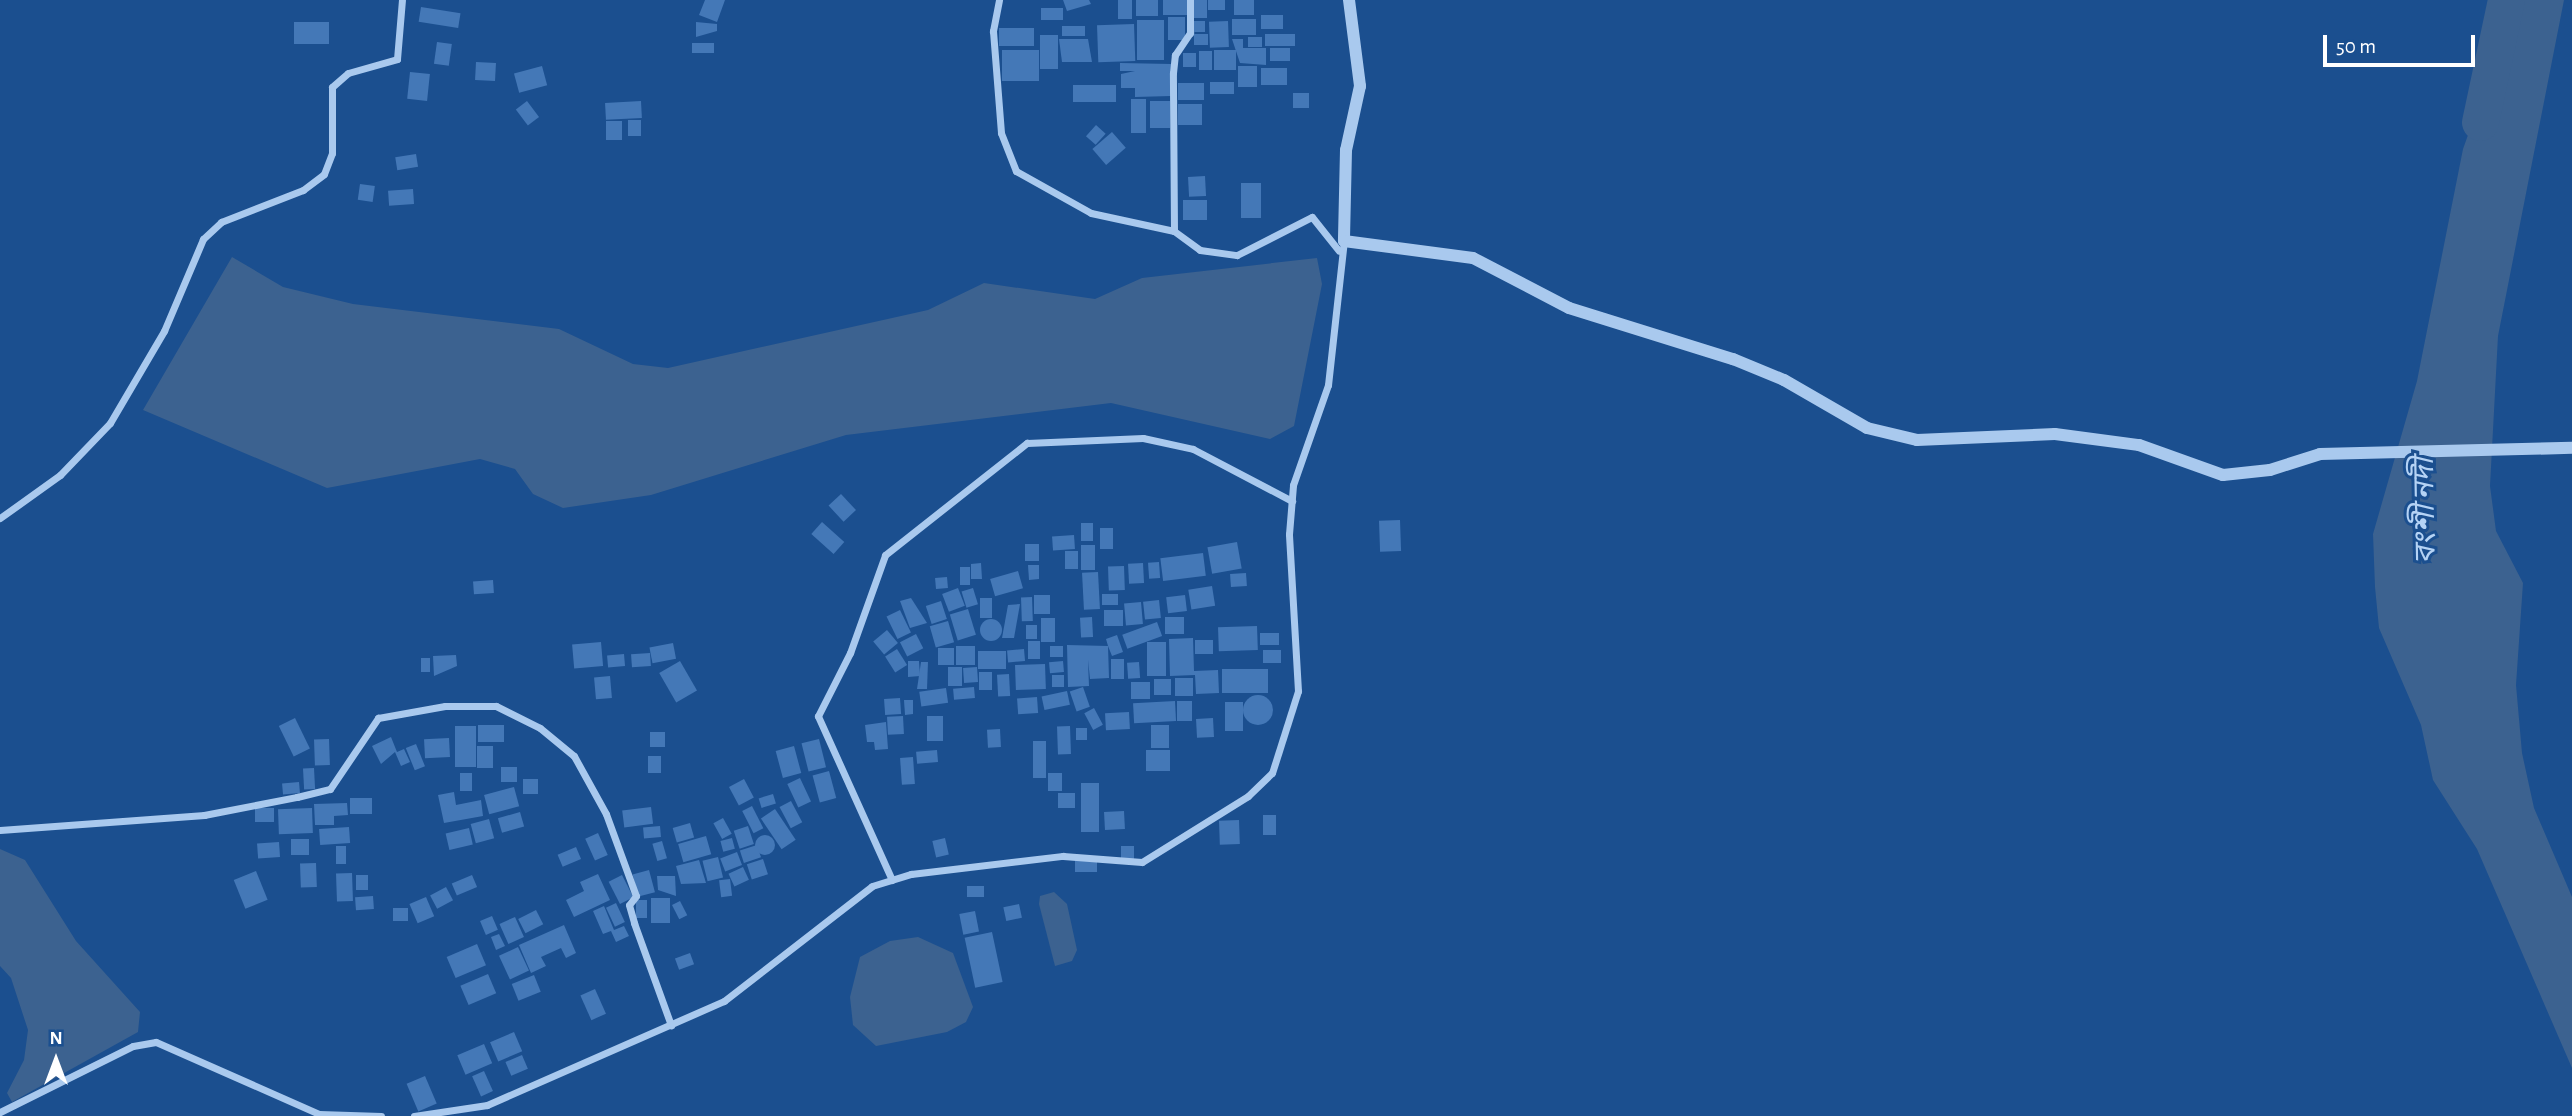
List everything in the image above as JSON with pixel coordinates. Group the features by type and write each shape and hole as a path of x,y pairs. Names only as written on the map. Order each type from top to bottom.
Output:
{"street":[{"path":"0,518 60,474 110,423 154,350 203,239 221,222 303,190 324,174 332,153 332,87 348,73 397,59 402,0"},
{"path":"999,0 993,31 1002,133 1016,171 1091,213 1174,231 1200,250 1237,255 1312,217 1341,246 1473,258 1569,308 1733,359 1784,380 1867,428 1917,440 2055,433 2139,445 2223,474 2270,470 2320,453 2572,448"},
{"path":"1174,231 1173,73 1175,55 1190,33 1190,0"},
{"path":"414,1116 488,1105 724,1001 845,903 892,880 1063,856 1142,862 1248,796 1272,773 1298,691 1292,501 1328,385 1341,246 1346,150 1360,86 1349,0"},
{"path":"892,880 818,716 850,653 885,555 1027,443 1143,438 1193,449 1292,501"},
{"path":"0,830 204,815 330,789 378,718 445,706 496,706 540,728 574,756 606,814 636,896 629,905 634,923 671,1025"},
{"path":"0,1112 133,1046 156,1042 319,1114 381,1116"},
{"path":"488,1105 489,1116"}],"water":[{"path":"2507,0 2564,0 2498,336 2490,486 2496,531 2523,583 2516,685 2522,753 2534,808 2572,897 2572,1068 2477,849 2433,780 2421,725 2379,628 2375,587 2373,534 2417,381 2463,149 2492,68"},
{"path":"232,257 283,287 353,304 559,329 633,364 668,368 928,310 984,283 1095,299 1142,278 1317,258 1322,284 1294,426 1270,439 1111,403 846,435 651,495 563,508 533,494 515,469 480,459 327,488 143,410"},
{"path":"0,849 25,860 76,941 140,1012 138,1032 12,1102 7,1093 24,1060 28,1030 11,978 0,966"},
{"path":"1054,892 1067,904 1077,950 1072,961 1055,966 1039,904 1040,896"},
{"path":"918,937 953,953 973,1007 966,1022 947,1032 876,1046 853,1025 850,997 860,957 890,941"}],"building":[{"path":"705,0 725,0 717,22 699,15"},
{"path":"1063,0 1089,0 1091,4 1067,11"},
{"path":"1118,0 1132,0 1132,19 1118,19"},
{"path":"1136,0 1158,0 1158,16 1136,16"},
{"path":"1163,0 1188,0 1188,15 1163,15"},
{"path":"1194,0 1207,0 1207,18 1194,18"},
{"path":"1208,0 1225,0 1225,10 1208,10"},
{"path":"1234,0 1254,0 1254,15 1234,15"},
{"path":"421,7 461,13 458,28 419,22"},
{"path":"1041,8 1063,8 1063,20 1041,20"},
{"path":"1261,15 1283,15 1283,29 1261,29"},
{"path":"1168,17 1185,17 1185,40 1168,40"},
{"path":"1232,19 1256,19 1256,35 1232,35"},
{"path":"1137,20 1164,20 1164,60 1137,60"},
{"path":"1191,21 1205,21 1205,32 1191,32"},
{"path":"1228,21 1229,47 1210,48 1209,22"},
{"path":"294,22 329,22 329,44 294,44"},
{"path":"696,22 717,24 717,31 696,37"},
{"path":"1134,24 1135,61 1098,62 1097,25"},
{"path":"1062,26 1085,26 1085,36 1062,36"},
{"path":"999,28 1034,28 1034,46 999,46"},
{"path":"1194,34 1208,34 1208,45 1194,45"},
{"path":"1265,34 1295,34 1295,46 1265,46"},
{"path":"1040,35 1058,35 1058,69 1040,69"},
{"path":"1248,37 1262,37 1262,47 1248,47"},
{"path":"1059,39 1088,39 1092,62 1062,62"},
{"path":"1232,39 1243,39 1243,48 1266,48 1266,65 1240,63"},
{"path":"437,42 452,44 449,66 434,64"},
{"path":"692,43 714,43 714,53 692,53"},
{"path":"1270,48 1290,48 1290,61 1270,61"},
{"path":"1002,50 1039,50 1039,81 1002,81"},
{"path":"1214,50 1236,50 1236,70 1214,70"},
{"path":"1199,51 1212,51 1212,70 1199,70"},
{"path":"1183,53 1196,53 1196,67 1183,67"},
{"path":"476,62 496,63 495,81 475,80"},
{"path":"1120,63 1171,64 1171,96 1135,97 1135,88 1121,88 1121,74 1135,71 1120,71"},
{"path":"542,66 547,85 519,93 514,74"},
{"path":"1238,66 1257,66 1257,87 1238,87"},
{"path":"1261,68 1287,68 1287,85 1261,85"},
{"path":"410,72 430,74 427,101 407,99"},
{"path":"1210,82 1234,82 1234,94 1210,94"},
{"path":"1178,83 1204,83 1204,100 1178,100"},
{"path":"1073,85 1116,85 1116,102 1073,102"},
{"path":"1293,93 1309,93 1309,108 1293,108"},
{"path":"1131,99 1146,99 1146,133 1131,133"},
{"path":"527,101 539,117 528,125 516,109"},
{"path":"641,101 642,118 606,120 605,103"},
{"path":"1150,101 1170,101 1170,128 1150,128"},
{"path":"1178,104 1202,104 1202,125 1178,125"},
{"path":"628,120 641,120 641,136 628,136"},
{"path":"606,121 622,121 622,140 606,140"},
{"path":"1096,125 1106,134 1096,145 1086,136"},
{"path":"1112,132 1126,148 1106,165 1092,149"},
{"path":"416,154 418,167 397,170 395,157"},
{"path":"1205,176 1206,196 1189,197 1188,177"},
{"path":"1241,183 1261,183 1261,218 1241,218"},
{"path":"360,184 375,186 373,202 358,200"},
{"path":"413,189 414,204 389,206 388,191"},
{"path":"1183,200 1207,200 1207,220 1183,220"},
{"path":"841,494 856,510 844,522 829,506"},
{"path":"1400,520 1401,551 1380,552 1379,521"},
{"path":"822,522 844,542 834,554 811,534"},
{"path":"1081,523 1093,523 1093,541 1081,541"},
{"path":"1100,528 1113,528 1113,549 1100,549"},
{"path":"1074,535 1075,549 1053,551 1052,537"},
{"path":"1237,542 1242,569 1212,574 1207,547"},
{"path":"1025,544 1039,544 1039,561 1025,561"},
{"path":"1081,545 1095,545 1095,570 1081,570"},
{"path":"1065,551 1078,551 1078,569 1065,569"},
{"path":"1203,553 1206,576 1163,581 1160,558"},
{"path":"1159,562 1160,578 1149,579 1148,563"},
{"path":"981,563 982,579 971,579 971,564"},
{"path":"1143,563 1144,583 1129,584 1128,564"},
{"path":"1028,565 1039,565 1039,579 1029,580"},
{"path":"1124,566 1125,590 1109,591 1108,567"},
{"path":"960,567 970,567 970,585 960,585"},
{"path":"1018,571 1023,588 995,596 990,579"},
{"path":"1098,572 1100,609 1084,610 1082,573"},
{"path":"1246,573 1247,586 1231,587 1230,574"},
{"path":"947,577 948,588 936,589 935,578"},
{"path":"493,580 494,593 474,594 473,581"},
{"path":"1212,586 1215,606 1191,610 1188,590"},
{"path":"958,588 965,606 949,612 942,594"},
{"path":"973,588 978,604 966,608 962,592"},
{"path":"1102,594 1118,594 1118,605 1102,605"},
{"path":"1034,595 1050,595 1050,614 1034,614"},
{"path":"1185,595 1187,611 1168,613 1166,597"},
{"path":"1021,597 1032,597 1033,621 1022,621"},
{"path":"911,598 927,623 910,628 900,601"},
{"path":"980,598 992,598 992,618 980,618"},
{"path":"1159,600 1161,618 1145,620 1143,602"},
{"path":"941,601 947,619 932,624 926,606"},
{"path":"1141,602 1143,624 1126,625 1124,603"},
{"path":"1020,604 1014,638 1002,638 1008,605"},
{"path":"968,609 976,635 958,640 950,615"},
{"path":"900,610 911,632 897,639 887,617"},
{"path":"1104,610 1123,610 1123,626 1104,626"},
{"path":"1092,617 1093,637 1081,638 1080,618"},
{"path":"1165,617 1184,617 1184,634 1165,634"},
{"path":"1041,618 1055,618 1055,642 1041,642"},
{"path":"991,619 1001,626 1002,630 995,640 991,641 981,634 980,630 987,620"},
{"path":"948,621 954,642 936,647 930,626"},
{"path":"1157,622 1162,636 1127,649 1122,635"},
{"path":"1026,625 1037,625 1037,639 1026,639"},
{"path":"1257,626 1258,650 1219,651 1218,627"},
{"path":"887,630 898,643 884,655 873,642"},
{"path":"1260,633 1279,633 1279,645 1260,645"},
{"path":"916,634 923,648 907,656 900,642"},
{"path":"1117,635 1123,652 1112,656 1106,639"},
{"path":"1193,638 1194,671 1218,670 1219,693 1196,694 1195,675 1170,676 1169,639"},
{"path":"1195,640 1213,640 1213,654 1195,654"},
{"path":"1028,641 1040,641 1040,659 1028,659"},
{"path":"601,642 603,666 574,668 572,645"},
{"path":"1147,642 1166,642 1166,676 1147,676"},
{"path":"673,643 676,659 652,663 649,648"},
{"path":"1067,645 1108,646 1109,678 1090,679 1088,660 1089,686 1068,687"},
{"path":"956,646 975,646 975,665 956,665"},
{"path":"1050,646 1063,646 1063,657 1050,657"},
{"path":"938,648 954,648 954,665 938,665"},
{"path":"897,649 907,665 895,673 885,656"},
{"path":"1024,649 1025,661 1008,662 1007,650"},
{"path":"1263,650 1281,650 1281,663 1263,663"},
{"path":"978,651 1006,651 1006,669 978,669"},
{"path":"650,653 651,666 632,667 631,654"},
{"path":"624,654 625,666 608,667 607,655"},
{"path":"456,655 457,666 434,676 433,656"},
{"path":"421,658 430,658 430,672 421,672"},
{"path":"1111,659 1124,659 1124,679 1111,679"},
{"path":"680,661 697,690 676,702 659,673"},
{"path":"908,661 919,661 920,676 908,677"},
{"path":"1063,661 1064,672 1050,673 1049,662"},
{"path":"921,662 928,662 927,689 917,689"},
{"path":"1139,662 1140,678 1128,679 1127,663"},
{"path":"1045,664 1046,689 1016,690 1015,665"},
{"path":"948,667 962,667 962,686 948,686"},
{"path":"977,667 978,682 964,683 963,668"},
{"path":"1222,669 1268,669 1268,693 1222,693"},
{"path":"979,672 992,672 992,690 979,690"},
{"path":"1009,674 1010,696 998,697 997,675"},
{"path":"1052,675 1064,675 1064,687 1052,687"},
{"path":"610,676 612,698 596,699 594,677"},
{"path":"1175,678 1193,678 1193,696 1175,696"},
{"path":"1154,679 1171,679 1171,695 1154,695"},
{"path":"1131,682 1150,682 1150,699 1131,699"},
{"path":"974,687 975,698 954,700 953,689"},
{"path":"1083,687 1090,707 1077,711 1070,692"},
{"path":"946,688 948,703 921,707 919,692"},
{"path":"1067,691 1070,705 1044,710 1042,696"},
{"path":"1258,695 1264,696 1272,704 1272,716 1264,724 1258,725 1252,724 1244,716 1243,710 1244,704 1252,696"},
{"path":"1037,697 1038,713 1018,714 1017,698"},
{"path":"900,698 901,714 885,715 884,699"},
{"path":"904,700 913,700 913,714 905,715"},
{"path":"1175,701 1176,721 1134,723 1133,703"},
{"path":"1175,701 1176,721 1134,723 1133,703"},
{"path":"1225,702 1243,702 1243,731 1225,731"},
{"path":"1094,708 1103,725 1093,730 1084,713"},
{"path":"1129,712 1130,729 1106,730 1105,713"},
{"path":"903,716 904,734 888,735 887,717"},
{"path":"927,716 943,716 943,741 927,741"},
{"path":"295,718 310,749 294,756 279,726"},
{"path":"1213,718 1214,737 1197,738 1196,719"},
{"path":"886,722 888,749 875,750 874,742 867,742 865,725"},
{"path":"478,725 504,725 504,742 478,742"},
{"path":"1151,725 1169,725 1169,748 1151,748"},
{"path":"455,726 476,726 476,767 455,767"},
{"path":"1057,726 1070,726 1071,754 1058,754"},
{"path":"1076,728 1087,728 1087,740 1076,740"},
{"path":"1000,729 1001,747 988,748 987,730"},
{"path":"650,732 665,732 665,747 650,747"},
{"path":"391,737 397,752 404,749 410,762 401,766 395,752 381,764 372,746"},
{"path":"449,738 450,757 425,758 424,739"},
{"path":"329,739 330,765 315,766 314,740"},
{"path":"819,739 826,767 809,771 802,743"},
{"path":"1033,741 1046,741 1046,778 1033,778"},
{"path":"416,744 425,766 415,770 406,748"},
{"path":"477,746 493,746 493,768 477,768"},
{"path":"794,746 801,773 783,778 776,751"},
{"path":"937,750 938,762 917,764 916,752"},
{"path":"1146,750 1170,750 1170,771 1146,771"},
{"path":"648,756 661,756 661,773 648,773"},
{"path":"913,757 915,784 902,785 900,758"},
{"path":"501,767 517,767 517,782 501,782"},
{"path":"314,768 315,789 304,790 303,769"},
{"path":"829,771 836,798 820,802 813,775"},
{"path":"460,773 472,773 472,791 460,791"},
{"path":"1048,773 1062,773 1062,791 1048,791"},
{"path":"800,778 811,802 798,807 787,784"},
{"path":"523,779 538,779 538,794 523,794"},
{"path":"744,779 754,798 739,806 729,787"},
{"path":"299,782 300,793 283,794 282,783"},
{"path":"1081,783 1099,783 1099,832 1081,832"},
{"path":"514,787 519,806 489,814 484,795"},
{"path":"454,792 456,805 481,800 483,816 444,823 438,795"},
{"path":"1058,793 1075,793 1075,808 1058,808"},
{"path":"773,794 776,804 762,808 759,798"},
{"path":"350,798 372,798 372,814 350,814"},
{"path":"791,801 802,822 791,828 780,807"},
{"path":"347,803 348,815 334,816 334,825 315,825 314,804"},
{"path":"752,806 763,828 754,833 742,811"},
{"path":"651,807 653,824 624,827 622,811"},
{"path":"255,808 274,808 274,822 255,822"},
{"path":"312,808 313,833 279,834 278,809"},
{"path":"775,809 796,840 782,849 761,819"},
{"path":"1124,811 1125,829 1105,830 1104,812"},
{"path":"520,812 524,826 502,833 498,818"},
{"path":"1263,815 1276,815 1276,835 1263,835"},
{"path":"723,818 732,834 722,839 713,823"},
{"path":"489,819 494,838 476,843 471,824"},
{"path":"1239,820 1240,844 1220,845 1219,821"},
{"path":"690,823 694,837 677,842 673,828"},
{"path":"660,826 661,837 644,838 643,827"},
{"path":"748,826 754,844 740,849 734,831"},
{"path":"349,827 350,843 320,845 319,829"},
{"path":"469,828 473,845 449,850 446,833"},
{"path":"598,833 608,855 595,861 585,839"},
{"path":"765,835 772,838 775,845 772,852 765,855 758,852 755,845 758,838"},
{"path":"706,836 711,854 683,862 678,844"},
{"path":"732,838 735,849 723,852 720,841"},
{"path":"945,838 949,855 936,857 932,841"},
{"path":"291,839 309,839 309,855 291,855"},
{"path":"662,841 667,858 657,861 652,844"},
{"path":"279,842 280,857 258,858 257,844"},
{"path":"757,845 761,857 744,863 740,851"},
{"path":"336,846 346,846 346,864 336,864"},
{"path":"1121,846 1134,846 1134,860 1121,860"},
{"path":"576,847 581,859 563,867 558,855"},
{"path":"737,852 742,865 725,872 720,858"},
{"path":"718,857 723,877 708,881 702,861"},
{"path":"763,859 768,874 752,879 747,864"},
{"path":"699,860 706,883 681,884 676,866"},
{"path":"1075,860 1097,860 1097,872 1075,872"},
{"path":"316,863 317,887 301,888 300,864"},
{"path":"743,867 749,880 734,886 728,874"},
{"path":"649,870 655,892 639,897 633,874"},
{"path":"256,871 268,900 245,909 234,880"},
{"path":"352,873 353,901 337,902 336,874"},
{"path":"598,874 610,900 574,917 566,900 584,891 580,882"},
{"path":"356,875 368,875 368,890 356,890"},
{"path":"472,875 477,887 457,896 452,884"},
{"path":"622,875 633,897 620,904 609,882"},
{"path":"657,876 675,876 676,896 658,890"},
{"path":"730,879 732,896 721,897 719,880"},
{"path":"967,886 984,886 984,897 967,897"},
{"path":"446,887 453,900 437,909 430,895"},
{"path":"373,896 374,909 356,910 355,897"},
{"path":"426,897 434,916 418,923 409,904"},
{"path":"651,898 670,898 670,923 651,923"},
{"path":"636,900 647,900 647,918 636,918"},
{"path":"680,901 687,915 679,919 672,905"},
{"path":"616,903 625,922 615,927 606,908"},
{"path":"1019,904 1022,918 1006,921 1003,907"},
{"path":"604,906 614,930 624,926 629,936 616,942 611,931 603,934 593,911"},
{"path":"393,908 408,908 408,921 393,921"},
{"path":"536,910 543,924 525,933 518,919"},
{"path":"975,911 979,932 963,935 959,914"},
{"path":"492,916 498,930 486,935 480,921"},
{"path":"515,917 524,937 508,944 499,924"},
{"path":"564,925 576,953 566,958 561,948 541,957 546,966 531,973 519,945"},
{"path":"992,932 1003,982 975,988 965,938"},
{"path":"499,934 505,946 496,950 491,937"},
{"path":"477,944 486,965 456,978 447,957"},
{"path":"518,947 529,971 510,979 499,956"},
{"path":"690,953 694,964 679,970 675,958"},
{"path":"488,974 496,993 469,1005 460,986"},
{"path":"534,975 541,992 518,1001 512,984"},
{"path":"595,989 606,1014 591,1020 580,996"},
{"path":"514,1032 522,1051 498,1061 490,1042"},
{"path":"484,1044 492,1063 466,1075 457,1055"},
{"path":"522,1055 528,1069 511,1076 505,1062"},
{"path":"484,1071 493,1091 481,1096 472,1076"},
{"path":"425,1076 437,1104 418,1111 407,1084"}],"waterway":[{"name":"বংশী নদী","path":"2480,122 2506,0"}]}
